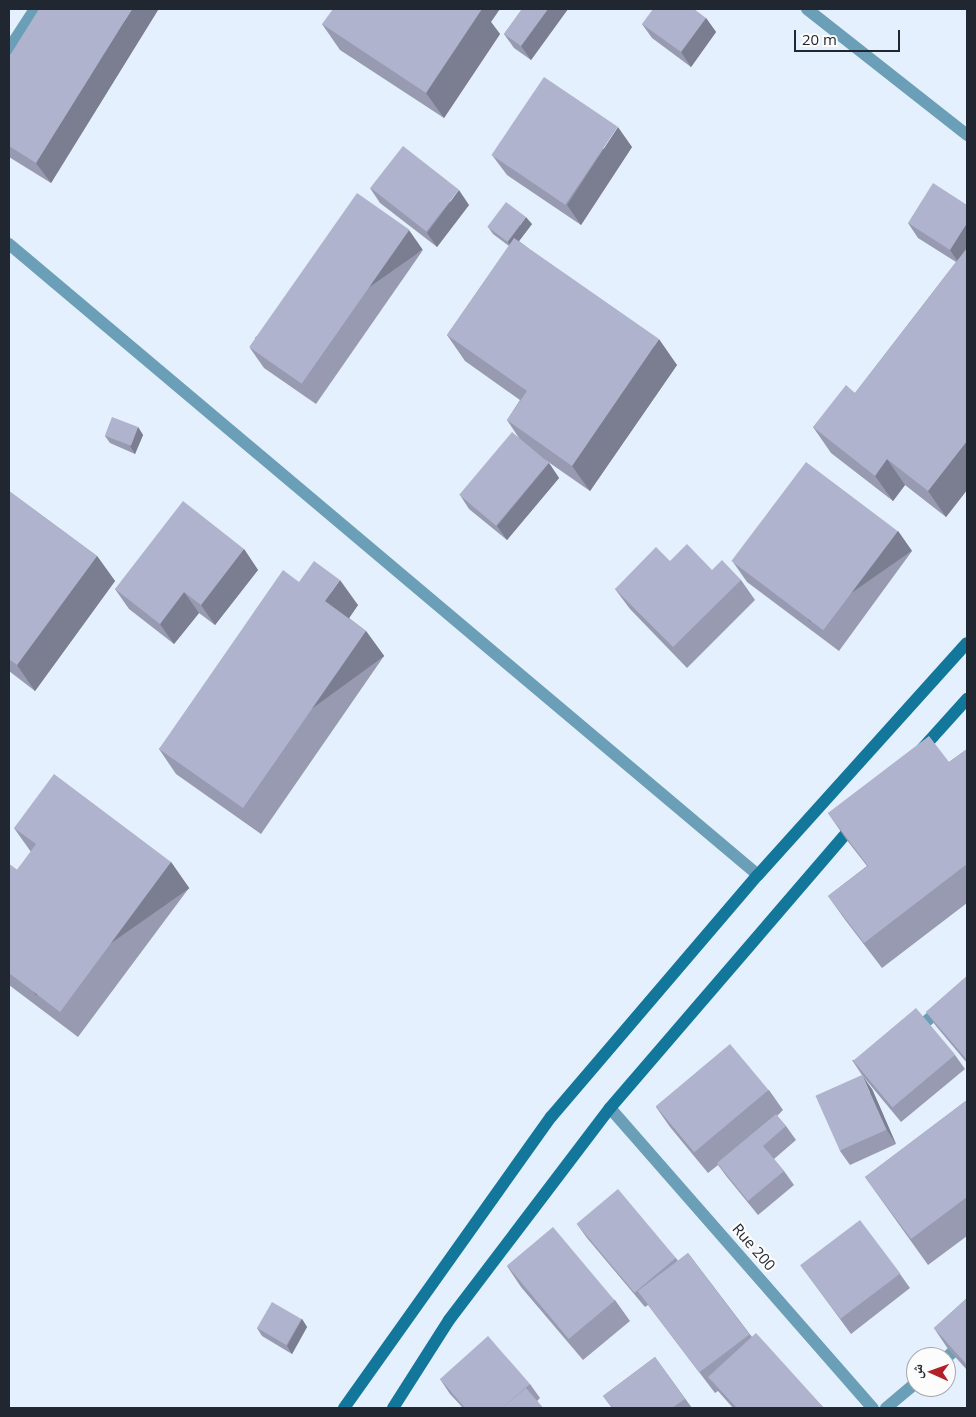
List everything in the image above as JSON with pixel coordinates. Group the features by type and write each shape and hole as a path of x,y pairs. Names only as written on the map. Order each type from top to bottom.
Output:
{"main road":[{"path":"344,1408 551,1117 758,875 967,642"},
{"path":"908,764 967,699"},
{"path":"393,1408 450,1320 610,1108 862,815"}],"street":[{"path":"9,50 35,9"},
{"path":"807,9 967,135"},
{"path":"9,244 758,875"},
{"path":"899,1044 967,988"},
{"name":"Rue 200","path":"610,1108 873,1408"},
{"path":"956,1349 967,1339"},
{"path":"886,1408 906,1391"}],"building":[{"path":"39,9 132,9 36,163 9,146 9,57"},
{"path":"333,9 482,9 426,93 322,24"},
{"path":"522,9 548,9 521,46 504,34"},
{"path":"653,9 694,9 706,18 681,52 642,24"},
{"path":"544,77 618,127 565,205 491,155"},
{"path":"403,146 459,190 426,231 370,188"},
{"path":"933,183 967,205 967,223 950,250 908,223"},
{"path":"357,193 409,230 302,384 249,347"},
{"path":"506,202 526,217 507,242 487,227"},
{"path":"514,238 659,339 572,466 507,420 527,391 447,335"},
{"path":"967,248 967,441 928,491 887,459 875,476 813,427 846,385 855,393"},
{"path":"112,417 138,427 131,446 105,436"},
{"path":"512,432 549,463 496,526 459,495"},
{"path":"806,462 898,531 823,630 731,561"},
{"path":"9,491 97,556 17,665 9,659"},
{"path":"183,501 244,549 201,605 184,592 160,624 115,589"},
{"path":"687,544 712,570 722,560 741,580 673,647 615,589 656,547 670,561"},
{"path":"314,561 340,580 325,601 366,631 243,808 159,749 283,570 299,582"},
{"path":"929,736 949,762 967,749 967,864 864,943 828,896 868,866 828,813"},
{"path":"54,774 171,862 60,1012 9,973 9,864 17,870 36,844 14,828"},
{"path":"967,976 967,1060 926,1012"},
{"path":"916,1008 955,1055 892,1107 853,1061"},
{"path":"730,1044 769,1090 694,1152 656,1106"},
{"path":"862,1075 886,1130 840,1151 815,1096"},
{"path":"967,1100 967,1197 911,1239 865,1177"},
{"path":"776,1114 786,1126 763,1146 784,1171 748,1201 717,1163"},
{"path":"618,1189 676,1258 634,1293 577,1224"},
{"path":"860,1220 900,1274 840,1319 800,1265"},
{"path":"553,1227 615,1301 569,1339 507,1266"},
{"path":"688,1253 749,1334 699,1372 638,1291"},
{"path":"967,1298 967,1365 956,1353 956,1347 951,1347 934,1328"},
{"path":"272,1302 301,1319 286,1345 257,1328"},
{"path":"756,1333 824,1408 737,1408 708,1377"},
{"path":"488,1336 530,1384 502,1408 465,1408 440,1379"},
{"path":"655,1357 685,1399 672,1408 613,1408 603,1396"},
{"path":"526,1388 543,1408 502,1408"}]}
